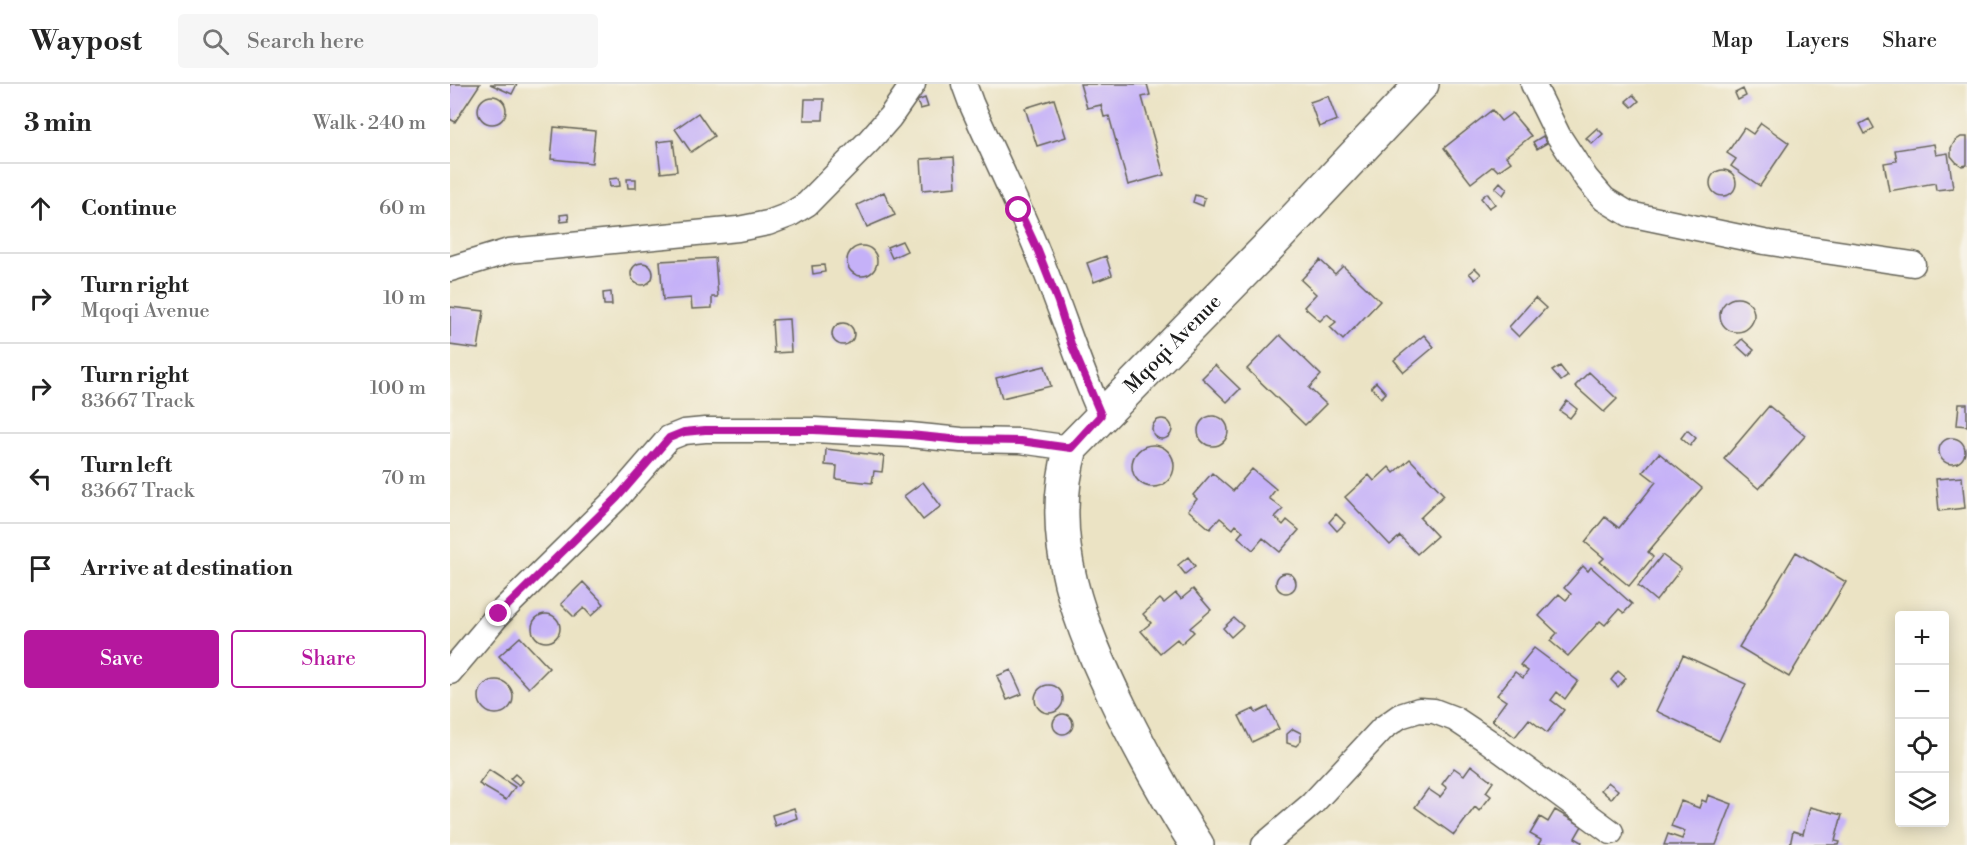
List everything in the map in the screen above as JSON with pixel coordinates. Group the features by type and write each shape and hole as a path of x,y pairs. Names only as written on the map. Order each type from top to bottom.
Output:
{"street":[{"path":"450,269 508,251 738,229 768,223 807,204 869,141 890,117 913,84"},
{"path":"964,84 1038,251 1071,344 1101,415"},
{"name":"Mqoqi Avenue","path":"1197,845 1138,743 1085,632 1069,581 1061,508 1065,469 1071,448 1274,241 1422,84"},
{"path":"1533,84 1558,135 1586,178 1604,199 1629,214 1764,242 1913,264"},
{"path":"450,672 499,614 617,498 669,438 684,432 814,430 961,440 1020,441 1071,448"},
{"path":"1264,845 1312,804 1383,728 1400,716 1419,710 1434,711 1455,719 1611,832"}],"building":[{"path":"450,84 480,84 455,122 450,119"},
{"path":"490,84 517,84 512,94"},
{"path":"1080,84 1147,84 1150,95 1142,97 1164,175 1128,185 1109,116 1104,117 1101,105 1087,108"},
{"path":"1743,89 1746,96 1738,100 1735,93"},
{"path":"1633,95 1639,101 1632,107 1626,101"},
{"path":"492,96 502,100 506,110 502,120 492,124 482,120 478,110 482,100"},
{"path":"1328,96 1337,120 1319,127 1310,102"},
{"path":"925,98 928,107 920,109 917,101"},
{"path":"805,99 824,99 823,120 804,120"},
{"path":"1054,99 1066,137 1037,146 1025,108"},
{"path":"1492,110 1501,121 1512,113 1531,136 1506,156 1511,162 1498,171 1493,166 1471,183 1444,148"},
{"path":"698,113 714,136 691,152 675,129"},
{"path":"1869,119 1874,128 1865,134 1860,124"},
{"path":"1761,123 1789,143 1760,186 1731,166 1736,159 1727,153 1744,128 1753,134"},
{"path":"554,127 595,131 592,163 551,159"},
{"path":"1597,128 1603,134 1592,144 1586,138"},
{"path":"1543,136 1547,143 1537,149 1533,142"},
{"path":"1961,137 1967,137 1967,165 1962,166 1951,156 1951,148"},
{"path":"673,140 677,171 661,173 657,142"},
{"path":"1934,144 1936,155 1948,153 1953,188 1936,190 1935,183 1889,191 1884,163 1897,161 1895,150"},
{"path":"954,157 956,187 923,190 921,159"},
{"path":"1723,170 1732,174 1736,183 1732,192 1723,196 1714,192 1710,183 1714,174"},
{"path":"619,178 620,186 610,187 609,179"},
{"path":"627,179 636,179 636,188 628,188"},
{"path":"1500,182 1507,189 1503,195 1495,188"},
{"path":"884,192 895,215 867,227 857,205"},
{"path":"1487,193 1495,204 1489,208 1481,198"},
{"path":"1195,195 1205,198 1203,206 1193,202"},
{"path":"568,214 569,221 561,222 560,215"},
{"path":"902,241 907,251 892,258 887,247"},
{"path":"862,246 872,251 877,261 872,271 862,276 852,271 847,261 852,251"},
{"path":"1106,256 1112,275 1094,282 1087,263"},
{"path":"715,258 718,297 712,297 712,308 692,309 691,298 663,300 660,261"},
{"path":"1320,260 1335,274 1343,266 1380,301 1343,340 1330,327 1336,322 1327,314 1320,321 1304,307 1316,294 1301,280"},
{"path":"642,263 650,266 653,274 650,282 642,285 634,282 631,274 634,266"},
{"path":"824,265 825,272 813,274 812,266"},
{"path":"1475,268 1481,274 1475,280 1469,273"},
{"path":"611,292 612,305 604,305 603,293"},
{"path":"1535,298 1546,308 1519,337 1509,327"},
{"path":"1737,298 1749,303 1754,315 1749,327 1737,332 1725,327 1720,315 1725,303"},
{"path":"450,307 484,311 478,349 450,345"},
{"path":"789,319 791,352 774,353 772,320"},
{"path":"839,323 847,323 854,330 854,338 847,345 839,345 832,338 832,330"},
{"path":"1280,335 1321,375 1309,388 1326,404 1305,425 1247,369"},
{"path":"1424,335 1434,347 1404,372 1394,360"},
{"path":"1742,339 1754,350 1748,356 1736,345"},
{"path":"1215,365 1240,389 1227,402 1202,378"},
{"path":"1045,366 1051,386 1002,398 996,378"},
{"path":"1560,366 1568,376 1561,381 1552,371"},
{"path":"1589,372 1617,399 1604,412 1575,386"},
{"path":"1376,382 1386,393 1381,398 1371,387"},
{"path":"1567,401 1577,409 1570,418 1560,411"},
{"path":"1959,404 1967,404 1967,426 1957,425"},
{"path":"1769,406 1805,436 1759,489 1724,459"},
{"path":"1213,416 1219,417 1227,425 1227,437 1219,445 1213,446 1207,445 1199,437 1198,431 1199,425 1207,417"},
{"path":"1162,419 1169,422 1172,429 1169,436 1162,439 1155,436 1152,429 1155,422"},
{"path":"1687,430 1696,438 1690,446 1681,438"},
{"path":"1952,438 1961,442 1965,451 1961,460 1952,464 1943,460 1939,451 1943,442"},
{"path":"1153,445 1168,451 1174,466 1168,481 1153,487 1138,481 1132,466 1138,451"},
{"path":"826,449 884,456 882,472 874,471 872,483 836,479 837,466 825,465"},
{"path":"1659,453 1702,488 1648,552 1653,557 1629,586 1600,562 1604,558 1585,542 1605,517 1619,528 1656,482 1643,472"},
{"path":"1410,459 1444,495 1420,518 1437,536 1417,554 1400,536 1390,545 1345,497 1369,475 1374,481 1389,467 1394,473"},
{"path":"1252,469 1276,489 1269,498 1283,509 1275,517 1283,525 1287,520 1299,530 1280,552 1263,538 1253,550 1238,537 1243,531 1236,525 1233,529 1220,518 1210,529 1188,510 1197,499 1193,495 1212,473 1233,491"},
{"path":"1962,477 1965,508 1939,511 1936,479"},
{"path":"923,482 941,506 923,520 904,496"},
{"path":"1336,514 1345,523 1337,531 1329,522"},
{"path":"1796,552 1846,582 1789,677 1739,647"},
{"path":"1662,555 1681,569 1656,601 1638,586"},
{"path":"1188,557 1195,566 1185,574 1178,565"},
{"path":"1583,566 1588,571 1591,567 1632,604 1624,613 1619,609 1605,625 1600,621 1568,656 1550,641 1557,633 1539,616 1559,594 1566,600 1571,594 1564,588"},
{"path":"1282,573 1290,573 1296,579 1296,587 1290,593 1282,593 1276,587 1276,579"},
{"path":"583,582 604,604 591,616 584,608 574,617 561,604"},
{"path":"1193,589 1211,610 1190,628 1194,632 1181,644 1177,639 1160,653 1141,631 1151,623 1143,614 1160,599 1164,603 1176,593 1181,599"},
{"path":"546,614 556,618 560,628 556,638 546,642 536,638 532,628 536,618"},
{"path":"1234,618 1243,626 1231,637 1223,628"},
{"path":"520,637 549,668 529,688 499,656"},
{"path":"1534,648 1578,681 1565,699 1557,692 1551,700 1564,710 1547,733 1529,719 1515,737 1492,720 1506,701 1497,695 1515,672 1523,678 1528,671 1520,665"},
{"path":"1683,655 1746,684 1719,741 1656,711"},
{"path":"1011,670 1022,694 1007,700 997,676"},
{"path":"1618,671 1626,678 1618,687 1611,680"},
{"path":"496,680 508,685 513,697 508,709 496,714 484,709 479,697 484,685"},
{"path":"1049,685 1059,689 1063,699 1059,709 1049,713 1039,709 1035,699 1039,689"},
{"path":"1268,707 1279,729 1252,742 1239,716 1254,709 1256,713"},
{"path":"1063,714 1070,717 1073,724 1070,731 1063,734 1056,731 1053,724 1056,717"},
{"path":"1293,729 1301,733 1301,741 1296,746 1287,743 1287,734"},
{"path":"1471,765 1493,782 1486,792 1491,796 1479,811 1475,807 1454,835 1415,807 1428,789 1440,797 1447,788 1442,784 1454,768 1464,775"},
{"path":"489,770 515,787 506,800 479,784"},
{"path":"515,774 523,781 519,786 510,779"},
{"path":"1608,782 1618,790 1611,799 1601,790"},
{"path":"1708,795 1732,804 1716,845 1664,845 1668,834 1682,839 1685,831 1671,826 1681,801 1699,808 1702,800 1706,802"},
{"path":"1810,807 1842,815 1835,841 1840,842 1839,845 1790,845 1793,831 1803,834"},
{"path":"794,808 797,818 775,826 772,815"},
{"path":"1555,810 1582,826 1575,838 1582,842 1580,845 1538,845 1541,840 1530,834 1540,817 1548,822"}],"route":[{"path":"499,614 617,498 669,438 684,432 814,430 961,440 1020,441 1071,448 1101,415 1071,344 1038,251 1019,210"}]}
